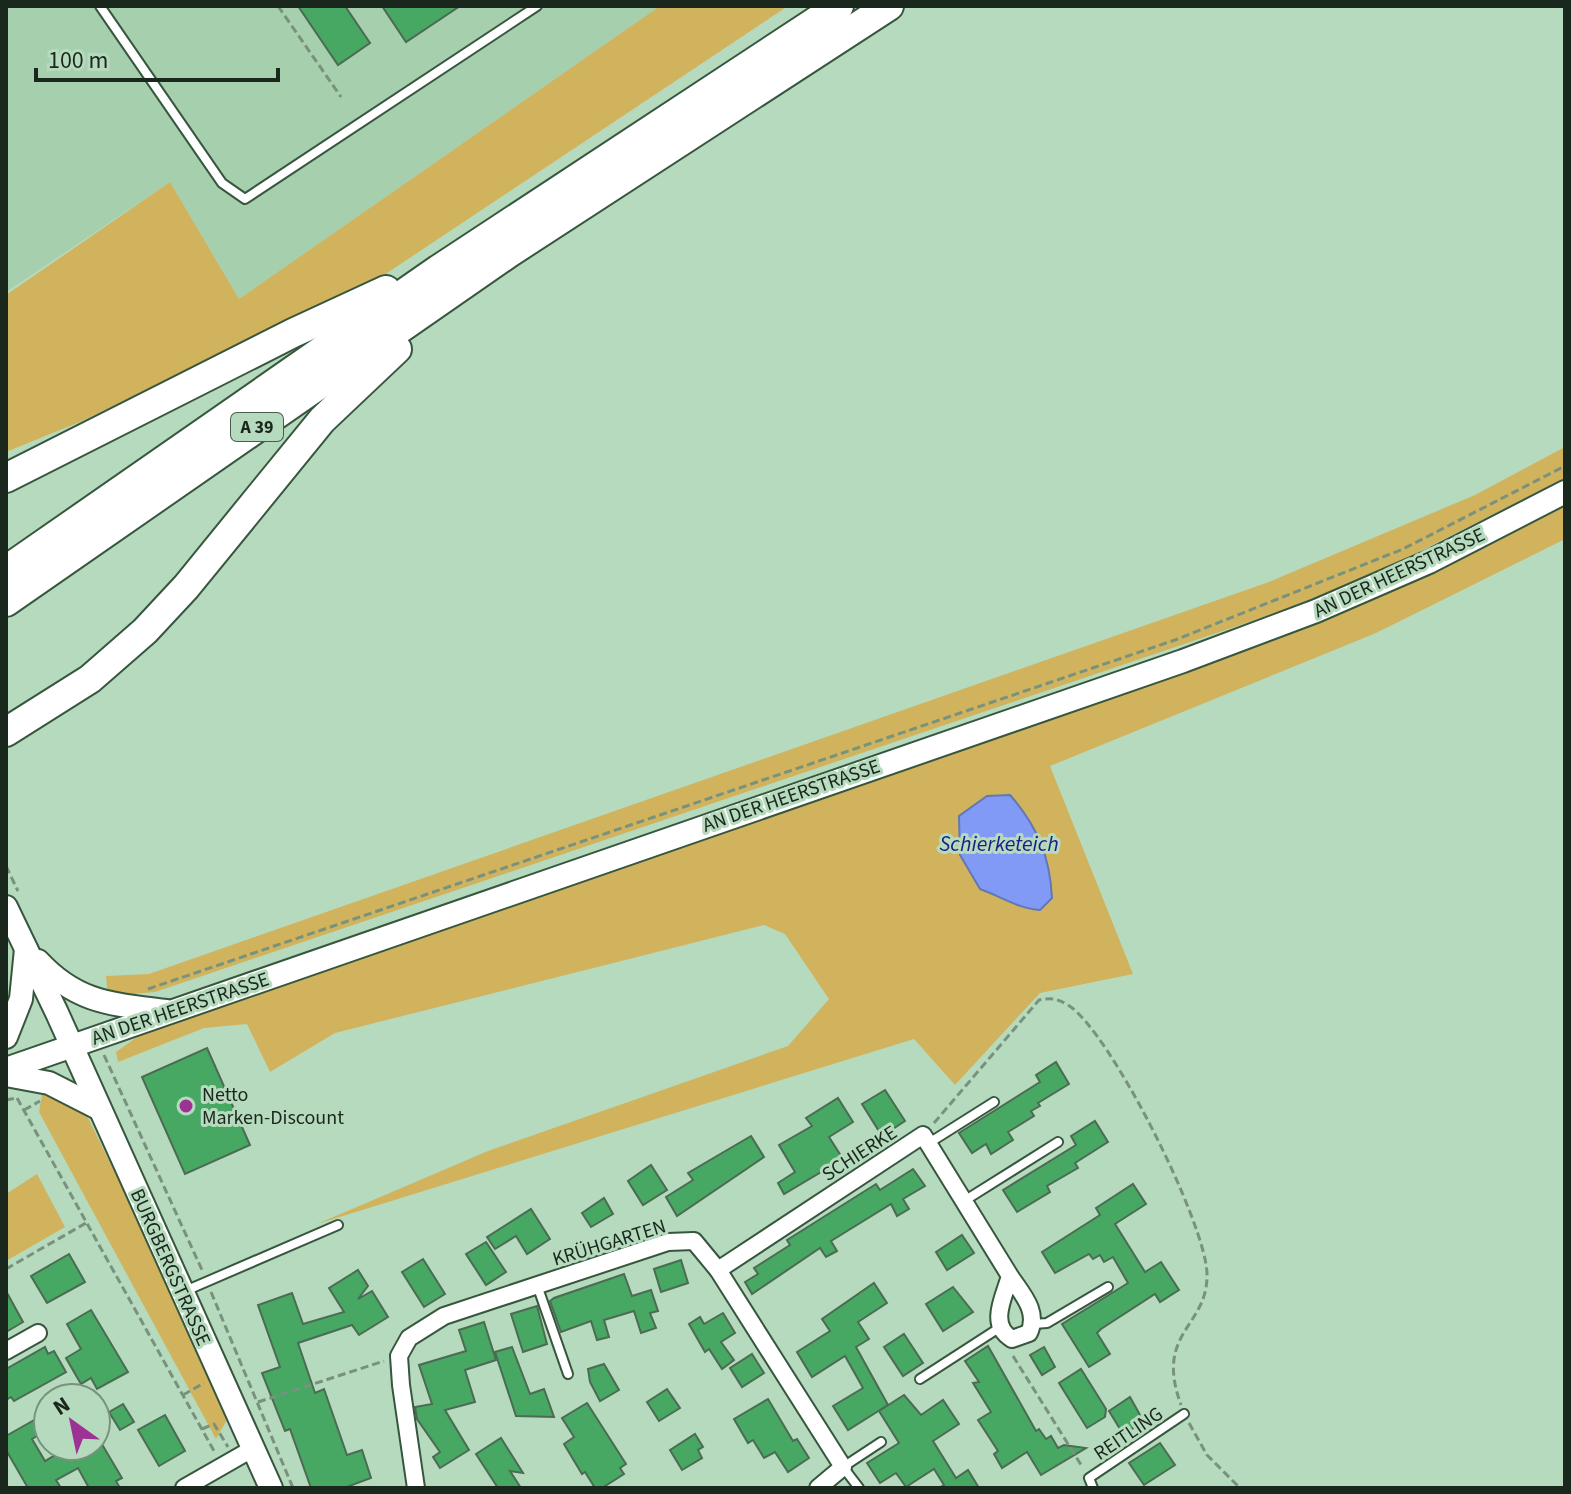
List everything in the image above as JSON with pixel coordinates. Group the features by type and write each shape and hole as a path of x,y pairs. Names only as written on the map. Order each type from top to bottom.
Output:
{"highway":[{"name":"A 39","path":"6,570 439,269 839,6"},
{"name":"A 39","path":"6,602 509,253 889,6"},
{"path":"6,732 51,706 129,647 186,587 322,420 361,381 509,253"},
{"path":"6,478 293,333 439,269"}],"street":[{"name":"AN DER HEERSTRASSE","path":"6,1069 1227,644 1429,562 1565,492"},
{"path":"6,1037 21,999 27,948 13,901"},
{"path":"27,948 55,979 86,997 169,1011"},
{"name":"BURGBERGSTRASSE","path":"27,948 271,1488"},
{"path":"6,1075 58,1086 98,1108"},
{"name":"SCHIERKE","path":"718,1270 925,1139 1033,1312 1034,1324"},
{"name":"KRÜHGARTEN","path":"399,1356 409,1338 422,1326 668,1242 694,1241 718,1270 843,1467"},
{"path":"1010,1276 998,1318 1005,1334 1029,1333 1034,1324"},
{"path":"6,1351 38,1333"},
{"path":"399,1356 416,1488"},
{"path":"184,1488 254,1448"},
{"path":"818,1488 843,1467"}],"lane":[{"path":"100,6 222,183 245,199 537,6"},
{"path":"925,1139 994,1102"},
{"path":"964,1201 1058,1142"},
{"path":"184,1291 338,1225"},
{"path":"537,1285 568,1374"},
{"path":"1034,1324 1047,1323 1108,1287"},
{"path":"920,1379 1005,1334"},
{"name":"REITLING","path":"1093,1488 1089,1478 1184,1414"},
{"path":"859,1488 843,1467 881,1442"}],"path":[{"path":"278,6 341,97"},
{"path":"144,990 1175,640 1403,549 1565,466"},
{"path":"6,866 13,901"},
{"path":"925,1139 1039,1000 1054,998 1075,1010 1146,1114 1181,1189 1204,1252 1207,1286 1202,1301 1175,1346 1175,1389 1184,1414 1207,1455 1240,1488"},
{"path":"6,1100 17,1098 221,1465"},
{"path":"24,1110 43,1100"},
{"path":"6,1269 87,1223"},
{"name":"REITLING","path":"1005,1334 1012,1355 1089,1478"},
{"path":"214,1424 259,1402 399,1356"},
{"path":"183,1395 205,1382"}],"shaded area":[{"path":"6,6 660,6 239,299 170,182 6,292"},
{"path":"660,6 788,6 384,275 82,421 6,452 6,295 170,182 239,299"},
{"path":"1565,447 1565,478 1383,570 1279,612 155,992 108,996 106,976 149,974 1269,582 1475,495"},
{"path":"1565,500 1565,539 1376,633 1050,766 1133,974 1040,993 955,1085 914,1039 317,1224 488,1151 788,1046 829,999 785,934 764,925 335,1033 270,1072 247,1024 204,1028 118,1062 116,1052 140,1035 845,784 1259,644 1397,588"},
{"path":"68,1077 232,1411 216,1439 39,1112 44,1084"},
{"path":"37,1174 65,1227 6,1261 6,1194"}],"water":[{"name":"Schierketeich","path":"1010,795 1035,830 1045,855 1052,898 1040,910 1017,905 980,889 960,855 959,816 987,796"}],"building":[{"path":"298,6 345,6 370,43 338,65"},
{"path":"382,6 460,6 406,42"},
{"path":"207,1048 250,1145 185,1174 142,1077"},
{"path":"1056,1062 1069,1084 1038,1103 1040,1106 1031,1111 1034,1116 1008,1132 1013,1140 991,1154 986,1144 972,1153 959,1133 1040,1082 1036,1075"},
{"path":"885,1090 905,1121 882,1136 862,1104"},
{"path":"838,1098 853,1122 829,1137 843,1159 784,1194 778,1183 795,1172 779,1145 812,1126 806,1118"},
{"path":"1095,1121 1108,1142 1075,1163 1078,1168 1047,1186 1050,1192 1017,1212 1003,1190 1076,1145 1071,1136"},
{"path":"751,1136 764,1157 677,1216 666,1197 693,1180 688,1173"},
{"path":"651,1165 667,1190 643,1205 628,1181"},
{"path":"913,1169 925,1186 903,1199 909,1209 897,1216 891,1204 831,1241 837,1251 826,1257 820,1248 752,1294 745,1282 758,1274 754,1268 790,1245 787,1240 876,1184 880,1190"},
{"path":"1133,1184 1146,1204 1115,1224 1145,1272 1161,1262 1179,1290 1160,1302 1155,1294 1101,1329 1097,1333 1110,1354 1089,1367 1062,1324 1128,1283 1113,1257 1104,1262 1100,1255 1093,1259 1089,1254 1055,1273 1042,1252 1100,1215 1096,1208"},
{"path":"604,1198 613,1214 591,1227 582,1213"},
{"path":"531,1209 550,1239 527,1254 516,1236 495,1249 487,1237"},
{"path":"962,1235 974,1253 947,1270 936,1252"},
{"path":"486,1242 506,1272 486,1285 466,1254"},
{"path":"69,1254 85,1282 47,1303 31,1276"},
{"path":"423,1259 445,1294 424,1307 402,1272"},
{"path":"681,1260 688,1283 661,1292 654,1269"},
{"path":"358,1270 368,1286 358,1299 372,1291 388,1317 359,1335 352,1325 298,1343 315,1393 324,1389 347,1455 362,1450 371,1478 344,1488 311,1488 290,1429 285,1431 262,1373 280,1367 258,1305 292,1293 303,1324 344,1312 329,1288"},
{"path":"624,1274 632,1296 651,1290 658,1311 650,1313 656,1328 641,1333 634,1311 604,1320 609,1337 597,1340 591,1321 561,1332 550,1301"},
{"path":"874,1283 887,1303 858,1322 869,1339 856,1347 888,1405 848,1430 833,1406 863,1388 845,1356 812,1377 797,1352 830,1331 822,1319"},
{"path":"953,1287 973,1312 943,1331 926,1304"},
{"path":"6,1291 23,1322 6,1332"},
{"path":"537,1306 547,1344 523,1352 511,1314"},
{"path":"91,1310 128,1372 110,1382 93,1382 91,1378 80,1382 66,1358 81,1349 67,1324"},
{"path":"723,1313 735,1333 721,1342 734,1360 722,1369 709,1349 705,1352 689,1324 700,1317 704,1324"},
{"path":"484,1322 496,1360 465,1370 475,1402 445,1410 469,1450 440,1468 433,1457 440,1452 417,1419 415,1407 432,1404 419,1365 466,1351 459,1330"},
{"path":"904,1334 923,1363 903,1376 884,1347"},
{"path":"988,1346 1036,1431 1039,1429 1046,1439 1051,1436 1058,1448 1064,1445 1086,1448 1041,1475 1027,1452 1002,1468 994,1454 998,1451 978,1420 991,1412 973,1383 979,1382 965,1361"},
{"path":"45,1347 48,1354 54,1351 66,1372 48,1382 32,1382 32,1391 14,1401 11,1397 6,1400 6,1369"},
{"path":"512,1347 530,1394 544,1389 554,1417 516,1416 495,1352"},
{"path":"1044,1347 1055,1367 1042,1375 1030,1355"},
{"path":"752,1354 764,1373 742,1387 730,1368"},
{"path":"604,1364 619,1390 600,1401 590,1382 588,1369"},
{"path":"1081,1369 1106,1409 1105,1417 1087,1428 1059,1383"},
{"path":"667,1389 680,1408 659,1421 647,1402"},
{"path":"904,1395 921,1415 943,1400 959,1424 933,1441 956,1478 968,1470 979,1488 939,1488 944,1485 934,1469 906,1487 896,1473 880,1483 867,1463 899,1443 879,1411"},
{"path":"1130,1397 1144,1422 1123,1434 1109,1411"},
{"path":"768,1399 793,1441 797,1439 809,1458 788,1472 775,1452 764,1458 753,1440 748,1443 734,1419"},
{"path":"587,1403 626,1464 620,1468 624,1474 602,1488 595,1488 585,1472 582,1474 564,1444 574,1437 562,1418"},
{"path":"123,1404 134,1422 120,1430 112,1417 112,1410"},
{"path":"165,1415 185,1451 159,1466 138,1430"},
{"path":"32,1421 32,1462 112,1461 122,1478 116,1481 120,1488 89,1488 78,1468 56,1480 61,1488 28,1488 6,1450 6,1436"},
{"path":"695,1434 703,1447 698,1450 702,1458 682,1470 670,1450"},
{"path":"501,1438 523,1473 510,1471 521,1488 498,1488 476,1454"},
{"path":"1160,1443 1175,1465 1144,1485 1129,1463"}],"place":[{"name":"Netto Marken-Discount","path":"186,1106"}]}
